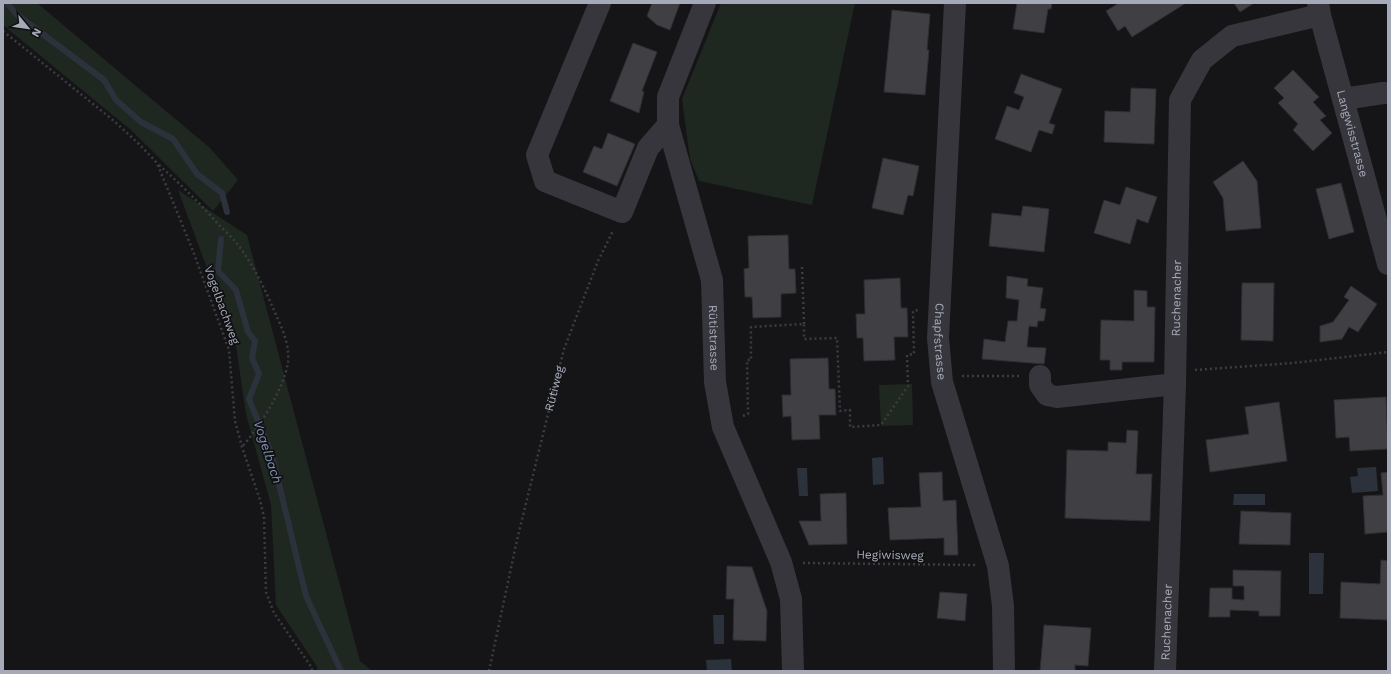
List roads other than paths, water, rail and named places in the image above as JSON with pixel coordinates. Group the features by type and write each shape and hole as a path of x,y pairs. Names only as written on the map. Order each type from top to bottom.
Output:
{"street":[{"path":"600,3 538,156 545,181 622,212 648,148 668,125"},
{"name":"Rütistrasse","path":"705,3 668,97 668,125 712,280 715,382 723,427 781,562 791,599 793,671"},
{"name":"Chapfstrasse","path":"955,3 938,338 942,382 998,566 1003,606 1004,671"},
{"name":"Langwisstrasse","path":"1319,9 1388,264"},
{"name":"Ruchenacher","path":"1165,671 1176,378 1180,100 1202,60 1232,36 1319,9"},
{"path":"1343,99 1383,93 1388,94"},
{"path":"1040,376 1040,385 1047,395 1057,397 1176,378"}],"waterway":[{"name":"Vogelbach","path":"7,3 16,14 104,80 116,100 141,122 173,139 197,174 222,193 227,212"},
{"name":"Vogelbach","path":"221,239 218,271 236,290 248,332 255,341 252,358 259,374 249,399 272,455 306,596 341,671"}]}
